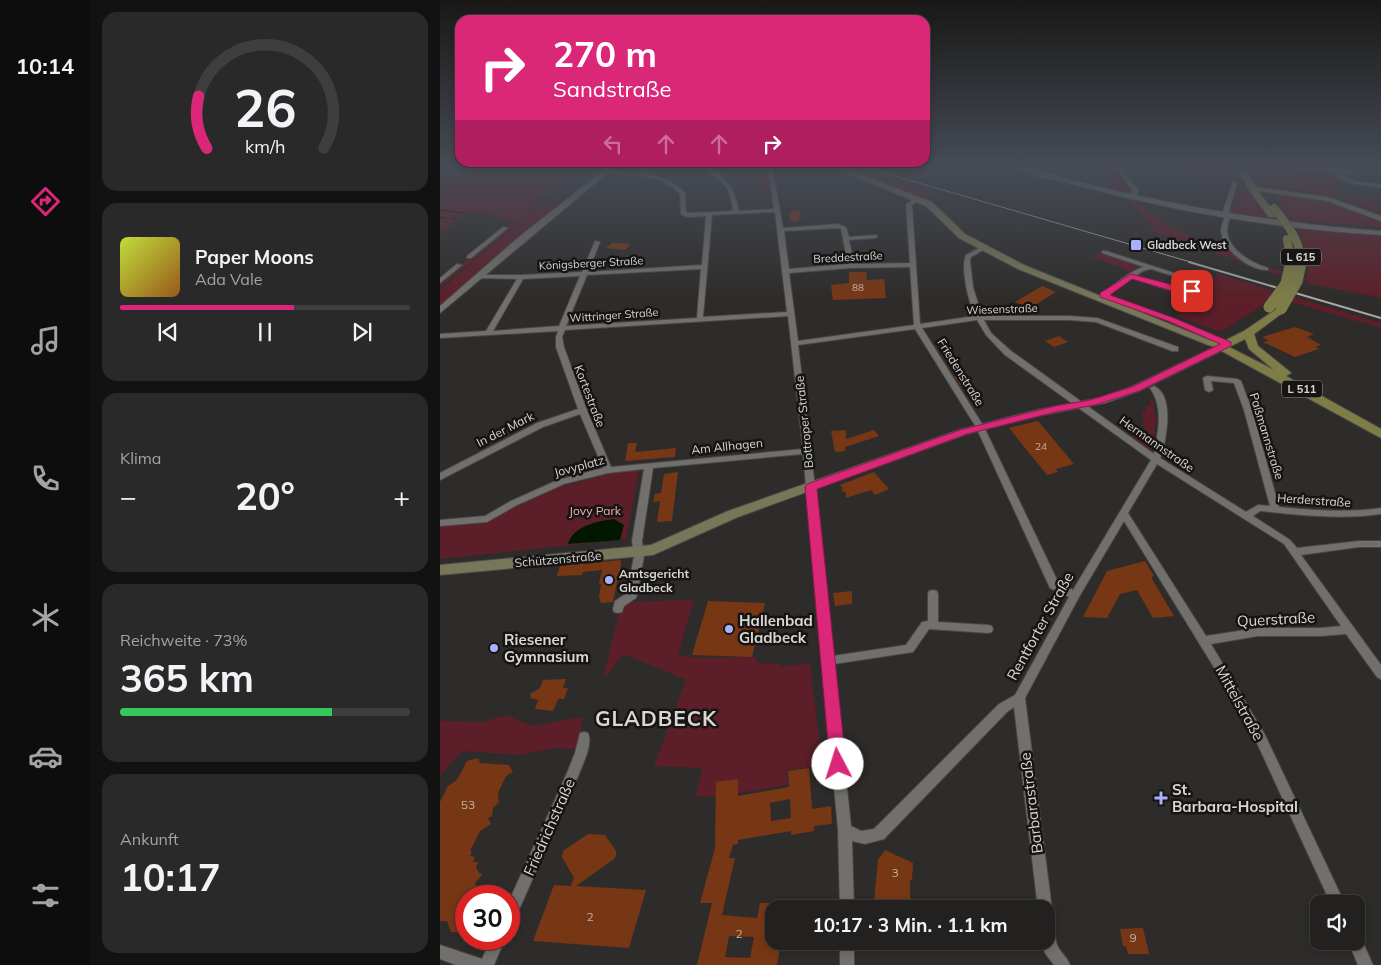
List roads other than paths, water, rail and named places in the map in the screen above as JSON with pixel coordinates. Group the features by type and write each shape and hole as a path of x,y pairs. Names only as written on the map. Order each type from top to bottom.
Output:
{"main road":[{"name":"L 511","path":"937,211 962,236 983,248 1048,278 1220,343 1285,373 1381,425"},
{"path":"1368,211 1381,218"},
{"name":"L 615","path":"1220,343 1269,307 1286,285 1292,262 1287,240 1273,212"},
{"name":"L 615","path":"811,487 907,451 980,427 1080,404 1124,387 1220,343 1248,333 1282,309 1299,281 1302,260 1296,239 1273,212"},
{"name":"L 511","path":"1248,333 1253,347 1285,373"},
{"name":"L 511","path":"1220,343 1381,434"},
{"name":"Schützenstraße","path":"440,564 658,548 674,539 733,514 811,487"},
{"name":"Schützenstraße","path":"440,570 638,549"}],"street":[{"path":"440,310 522,238 556,211"},
{"path":"684,211 684,214 756,211"},
{"name":"Bottroper Straße","path":"778,211 811,487 827,661 846,829 846,900"},
{"name":"Friedenstraße","path":"909,211 917,326 980,427 1054,586 1075,595"},
{"path":"1208,211 1328,230 1381,231"},
{"path":"1226,211 1228,215 1224,228 1228,244 1244,261 1266,269"},
{"path":"700,319 709,214"},
{"path":"780,230 838,226 844,228 851,266"},
{"path":"469,256 505,228"},
{"path":"847,239 875,236"},
{"path":"562,328 597,242"},
{"name":"Hermannstraße","path":"983,248 968,256 967,260 971,301 988,336 996,345 1155,459 1287,542 1296,552 1381,674"},
{"path":"1104,252 1194,282 1197,285 1192,291 1182,292 1131,276"},
{"path":"440,281 459,265"},
{"name":"Breddestraße","path":"785,271 851,266 913,265"},
{"name":"Königsberger Straße","path":"478,276 521,277 705,267"},
{"path":"1101,297 1141,269 1149,268"},
{"path":"488,333 521,277"},
{"name":"Wittringer Straße","path":"440,336 790,314"},
{"name":"Wiesenstraße","path":"795,343 979,318 1097,320 1175,349"},
{"name":"Kortestraße","path":"562,328 559,344 583,410 608,470"},
{"name":"Paßmannstraße","path":"1209,390 1207,378 1237,381 1248,410 1275,509"},
{"name":"Rentforter Straße","path":"846,829 856,838 870,839 879,834 1003,708 1018,698 1075,595 1155,459 1162,442 1164,423 1160,396 1154,388"},
{"name":"In der Mark","path":"440,477 540,425 583,410"},
{"name":"Am Allhagen","path":"649,466 807,451"},
{"path":"618,608 619,604 632,595 649,466"},
{"name":"Jovyplatz","path":"440,522 487,518 514,502 561,482 608,470 649,466"},
{"name":"Herderstraße","path":"1247,516 1258,508 1332,516 1358,515 1381,511"},
{"name":"Mittelstraße","path":"1123,512 1204,641 1261,739 1334,895"},
{"path":"1296,552 1359,544 1381,544"},
{"path":"933,594 933,626"},
{"path":"827,661 909,648 926,625 988,629"},
{"name":"Querstraße","path":"1204,641 1258,632 1320,632 1350,629"},
{"name":"Barbarastraße","path":"1018,698 1044,900"},
{"name":"Friedrichstraße","path":"520,892 573,774 581,753 584,737"},
{"path":"487,965 493,950"},
{"path":"847,950 847,965"},
{"path":"1052,950 1063,965"},
{"path":"1359,950 1366,965"},
{"path":"440,952 478,965"}],"waterway":[{"path":"448,211 463,213"},
{"path":"440,217 446,218"},
{"path":"450,218 455,219"}],"railway":[{"path":"1016,211 1194,263"},
{"path":"1189,262 1381,318"}],"place":[{"name":"Gladbeck West","path":"1136,245"},
{"name":"Amtsgericht Gladbeck","path":"609,580"},
{"name":"Hallenbad Gladbeck","path":"729,629"},
{"name":"Riesener Gymnasium","path":"494,648"},
{"name":"St. Barbara-Hospital","path":"1161,798"}],"district":[{"name":"GLADBECK","path":"656,718"}],"park label":[{"name":"Jovy Park","path":"595,510"}]}
